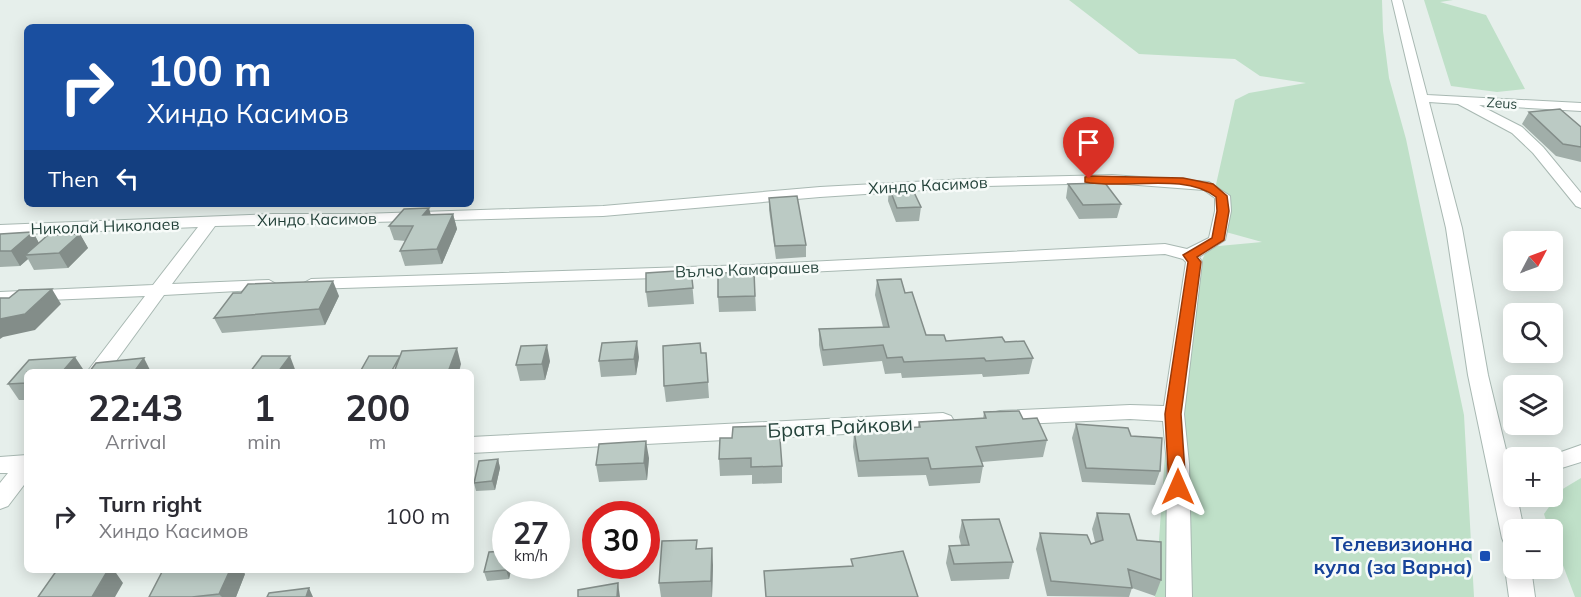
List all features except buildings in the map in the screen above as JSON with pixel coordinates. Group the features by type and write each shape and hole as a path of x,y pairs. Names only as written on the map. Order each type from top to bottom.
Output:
{"street":[{"path":"1397,0 1454,228 1478,375 1503,462"},
{"name":"Zeus","path":"1423,98 1581,107"},
{"path":"1460,100 1517,130 1538,150 1581,203"},
{"name":"Хиндо Касимов","path":"210,222 603,211 870,188 998,181 1112,179 1197,184 1209,186 1221,196 1223,211 1217,240 1190,255"},
{"path":"99,369 210,222"},
{"name":"Николай Николаев","path":"0,230 210,222"},
{"name":"Вълчо Камарашев","path":"0,297 160,289 749,270 1165,249 1190,255"},
{"path":"1179,597 1177,571 1178,464 1173,414 1194,262 1190,255"},
{"name":"Братя Райкови","path":"474,445 1130,412 1173,414"},
{"path":"1563,460 1581,453"},
{"path":"0,465 24,464"},
{"path":"0,500 24,468"},
{"path":"1520,579 1522,597"}],"green space":[{"path":"1069,0 1382,0 1389,78 1406,139 1464,415 1474,597 1155,597 1169,398 1190,287 1208,247 1262,242 1215,229 1215,189 1235,100 1249,93 1306,83 1260,76 1235,59 1139,54"},
{"path":"1424,0 1453,0 1440,2 1486,15 1525,89 1497,92 1451,86"},
{"path":"1581,478 1581,597 1575,597 1563,565 1563,519 1546,519 1544,514 1549,507 1563,507 1563,489"}],"place":[{"name":"Телевизионна кула (за Варна)","path":"1485,556"}],"route":[{"path":"1089,179 1183,182 1209,186 1221,196 1223,211 1217,240 1190,255 1194,262 1173,414 1178,487"}]}
